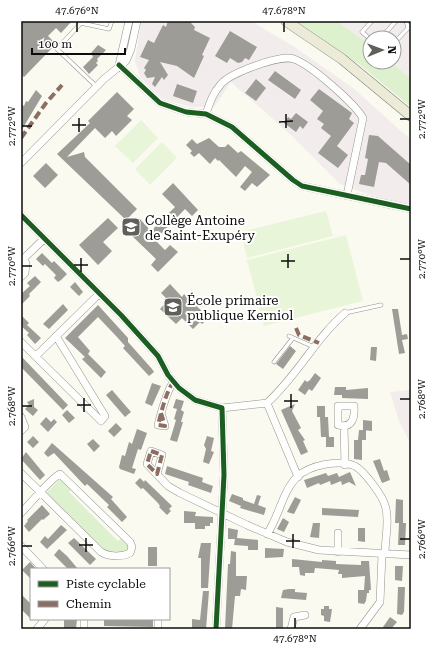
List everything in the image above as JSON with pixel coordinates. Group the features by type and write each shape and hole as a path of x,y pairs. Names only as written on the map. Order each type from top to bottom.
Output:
{"main road":[{"path":"286,21 342,59 411,116"}],"street":[{"path":"119,65 129,21"},
{"path":"21,163 119,65 126,61 131,49 137,21"},
{"path":"206,114 212,95 222,82 243,70 279,59 294,58 328,82 356,108 363,118 347,195"},
{"path":"119,65 160,103 179,110 206,114 232,127 293,180 302,186 411,208"},
{"path":"21,215 158,356 173,382 195,400 222,408 267,403 284,387 314,348 345,313"},
{"path":"21,277 25,273 26,263 22,261 44,239"},
{"path":"36,356 99,294"},
{"path":"21,342 101,421 105,416 56,336"},
{"path":"161,412 168,390 173,382"},
{"path":"267,403 298,477"},
{"path":"216,629 222,513 224,436 222,408"},
{"path":"21,417 25,427 21,432"},
{"path":"344,426 345,464"},
{"path":"267,534 288,491 298,477 317,466 327,464 345,464 360,469 385,504 386,533 380,602 360,629"},
{"path":"21,473 41,493 101,552 106,556 125,556 130,553 132,547 130,542 60,474 56,476 41,493 21,513"},
{"path":"157,474 174,489 267,534 304,548 338,552 411,555"},
{"path":"338,532 338,552"},
{"path":"22,549 42,568"},
{"path":"291,629 294,617 305,615"},
{"path":"36,629 44,620"}],"lane":[{"path":"97,87 57,49 82,22 109,29 112,21"},
{"path":"364,30 372,21"},
{"path":"388,30 396,21"},
{"path":"402,34 410,26 406,21"},
{"path":"345,313 381,305"},
{"path":"289,336 314,348"},
{"path":"274,362 293,338"}],"shaded area":[{"path":"141,21 251,21 296,48 353,88 411,140 411,206 381,199 340,184 292,136 231,82 214,107 191,107 163,99 141,78 135,62"},
{"path":"337,21 411,21 411,79 400,70 402,70 402,30 362,30 362,39"},
{"path":"411,390 411,445 399,421 390,392"}],"green space":[{"path":"296,21 337,21 362,39 362,67"},
{"path":"366,70 400,70 411,79 411,107"},
{"path":"141,120 158,138 133,163 115,146"},
{"path":"162,142 177,158 150,185 135,169"},
{"path":"326,211 333,236 247,258 241,232"},
{"path":"346,235 363,301 264,326 247,260"},
{"path":"60,479 72,488 69,492 118,541 122,537 129,545 129,550 125,554 107,554 45,494"}],"building":[{"path":"21,21 72,21 61,33 56,28 48,36 56,44 24,77 21,74"},
{"path":"168,21 192,21 191,23 195,27 194,30 210,38 194,78 177,66 160,62 168,75 164,80 162,77 155,87 152,84 155,77 147,78 144,73 146,70 144,68 149,60 140,57 148,40 154,43 163,25 166,27"},
{"path":"230,31 257,47 249,60 245,58 242,62 238,63 230,58 227,63 215,56"},
{"path":"98,45 106,50 97,59 98,61 96,63 98,65 89,74 83,67 93,57 91,53"},
{"path":"275,71 301,90 295,99 268,80"},
{"path":"256,79 266,88 256,101 245,93"},
{"path":"177,84 197,91 193,103 173,96"},
{"path":"319,89 352,113 349,119 354,123 337,146 348,155 338,168 318,153 331,136 321,128 324,124 317,119 323,111 310,100"},
{"path":"36,90 42,96 21,131 21,104 24,106 26,101 28,102"},
{"path":"117,92 134,109 127,116 132,120 116,136 112,131 105,138 95,128 67,157 84,152 85,157 137,209 126,220 57,154 90,123 88,121"},
{"path":"296,113 308,122 303,129 300,126 296,132 284,123 288,117 291,119"},
{"path":"369,135 378,136 411,165 411,185 386,163 379,162 374,187 359,184 361,175 365,175 368,159 365,158"},
{"path":"209,138 219,147 225,147 228,144 238,153 241,151 270,175 257,187 252,183 245,191 240,187 252,172 245,166 236,177 219,160 218,161 215,158 210,164 199,153 194,157 190,153 192,151 186,145 192,139 197,144"},
{"path":"46,163 58,175 45,188 33,176"},
{"path":"173,183 198,210 192,216 185,209 155,240 165,250 170,245 178,252 158,272 151,265 156,259 130,234 140,219 151,231 175,207 162,194"},
{"path":"108,218 118,228 103,242 112,251 98,265 79,245"},
{"path":"42,253 52,263 54,261 67,274 58,282 54,278 56,275 45,264 43,266 36,259"},
{"path":"35,276 41,282 21,305 21,294 30,286 27,283"},
{"path":"75,282 83,292 79,296 70,287"},
{"path":"170,284 182,297 184,294 209,318 202,324 200,322 193,329 182,318 176,324 160,309 168,300 161,293"},
{"path":"63,304 68,310 49,329 43,324"},
{"path":"98,305 128,338 128,342 152,369 154,372 149,376 123,348 125,346 98,317 78,337 90,351 88,354 106,372 101,378 82,359 85,357 65,338"},
{"path":"392,309 398,309 402,335 407,334 408,339 402,340 405,353 399,354"},
{"path":"21,315 29,323 27,325 41,338 35,344 27,335 29,333 21,326"},
{"path":"290,346 296,351 283,369 276,364"},
{"path":"371,347 377,347 376,361 370,360"},
{"path":"21,356 68,405 63,410 21,367"},
{"path":"315,373 321,378 312,391 309,389 305,395 298,390 305,380 307,382 310,380"},
{"path":"152,383 161,386 152,406 145,403"},
{"path":"335,387 346,387 346,390 368,388 368,399 342,398 342,395 334,395"},
{"path":"112,390 131,412 125,417 106,395"},
{"path":"34,399 34,407 38,410 33,416 25,409 29,405 27,402"},
{"path":"176,399 184,401 181,410 184,412 181,422 183,422 177,442 170,440 176,420 174,419 177,409 173,408"},
{"path":"295,404 292,411 301,428 298,430 305,440 303,441 308,452 301,455 281,410"},
{"path":"317,406 325,406 325,417 328,417 329,437 321,437 320,417 317,417"},
{"path":"67,410 75,418 69,423 62,415"},
{"path":"46,417 51,422 54,419 57,422 48,432 40,424"},
{"path":"363,420 372,421 372,431 363,430"},
{"path":"116,423 122,429 114,437 108,431"},
{"path":"137,429 147,433 141,450 138,449 132,468 136,469 134,474 120,469 119,467 122,455 125,456 129,442 132,444"},
{"path":"359,430 366,430 366,440 362,440 362,460 354,459 354,440 358,440"},
{"path":"33,436 39,442 33,448 27,442"},
{"path":"207,436 214,438 211,451 214,452 209,464 203,462 206,449 204,445"},
{"path":"326,437 334,437 334,447 326,447"},
{"path":"93,439 100,446 94,452 87,444"},
{"path":"52,443 113,497 111,499 127,517 122,522 107,507 109,505 87,484 85,486 54,453 48,457 44,453"},
{"path":"26,452 45,475 40,480 21,459"},
{"path":"380,459 384,471 387,470 390,480 382,483 373,461"},
{"path":"167,466 203,478 202,482 213,486 211,493 188,485 189,482 165,474"},
{"path":"350,472 356,486 349,482 342,485 341,481 331,485 330,481 320,485 319,483 307,488 304,480 326,473 328,476 337,473 339,477"},
{"path":"140,478 144,482 145,480 172,506 169,509 171,511 167,515 159,507 160,506 158,503 143,488 141,489 135,483"},
{"path":"232,494 254,504 257,495 261,496 258,505 266,508 264,515 240,508 241,506 229,501"},
{"path":"295,497 301,500 294,514 287,512"},
{"path":"396,499 403,500 403,523 406,523 405,545 398,545 399,523 395,523"},
{"path":"42,505 50,514 43,520 42,519 29,532 24,526 28,521 27,520"},
{"path":"322,508 359,510 358,517 322,515"},
{"path":"184,511 196,512 195,516 213,517 213,523 210,523 210,526 205,526 205,529 195,529 195,523 184,523"},
{"path":"283,518 289,522 284,532 277,529"},
{"path":"313,523 320,523 319,538 310,537"},
{"path":"61,525 67,530 47,549 40,542 45,536 48,539"},
{"path":"228,528 238,530 237,538 258,540 258,550 248,550 248,546 234,545 235,539 228,539"},
{"path":"358,528 365,528 365,542 358,541"},
{"path":"74,538 96,559 90,565 68,543"},
{"path":"201,543 211,543 208,588 201,588 201,558 198,558"},
{"path":"148,547 157,547 157,566 148,566"},
{"path":"265,548 284,549 283,557 265,558"},
{"path":"59,549 77,568 67,568 54,555"},
{"path":"231,551 236,552 236,576 247,576 246,590 241,589 240,596 235,596 232,629 225,629 228,564 230,564"},
{"path":"292,559 322,562 322,560 336,561 336,564 361,565 361,561 369,561 371,590 367,593 366,601 364,604 358,603 358,590 364,590 365,576 342,578 342,574 338,574 339,570 315,568 314,573 305,573 305,576 300,575 299,567 292,567"},
{"path":"30,562 35,568 30,568 30,578 22,570"},
{"path":"395,566 403,566 402,581 395,580"},
{"path":"398,587 405,587 404,612 402,615 397,614"},
{"path":"295,589 295,592 307,593 306,600 281,598 283,590"},
{"path":"203,591 209,591 206,629 194,629 192,627 192,619 200,620"},
{"path":"21,594 30,603 30,618 21,609"},
{"path":"324,606 329,606 329,609 332,609 330,622 324,621 324,616 321,615 321,609 324,609"},
{"path":"276,607 283,608 283,629 276,629"},
{"path":"390,617 397,622 391,629 386,629 383,627"},
{"path":"64,620 77,620 76,629 64,629"},
{"path":"104,620 153,620 153,627 104,626"}],"marked path":[{"path":"21,138 46,103 62,85"},
{"path":"296,328 299,335 319,343"},
{"path":"161,413 165,426 158,425 162,408 173,382"},
{"path":"151,451 162,455 157,474 147,464 151,451"}],"cycle path":[{"path":"119,65 160,103 186,112 206,114 232,127 293,180 302,186 411,209"},
{"path":"21,215 121,315 158,356 168,375 179,388 195,400 222,408 224,475 216,629"}],"place":[{"name":"Collège Antoine de Saint-Exupéry","path":"131,227"},
{"name":"École primaire publique Kerniol","path":"173,307"}]}
